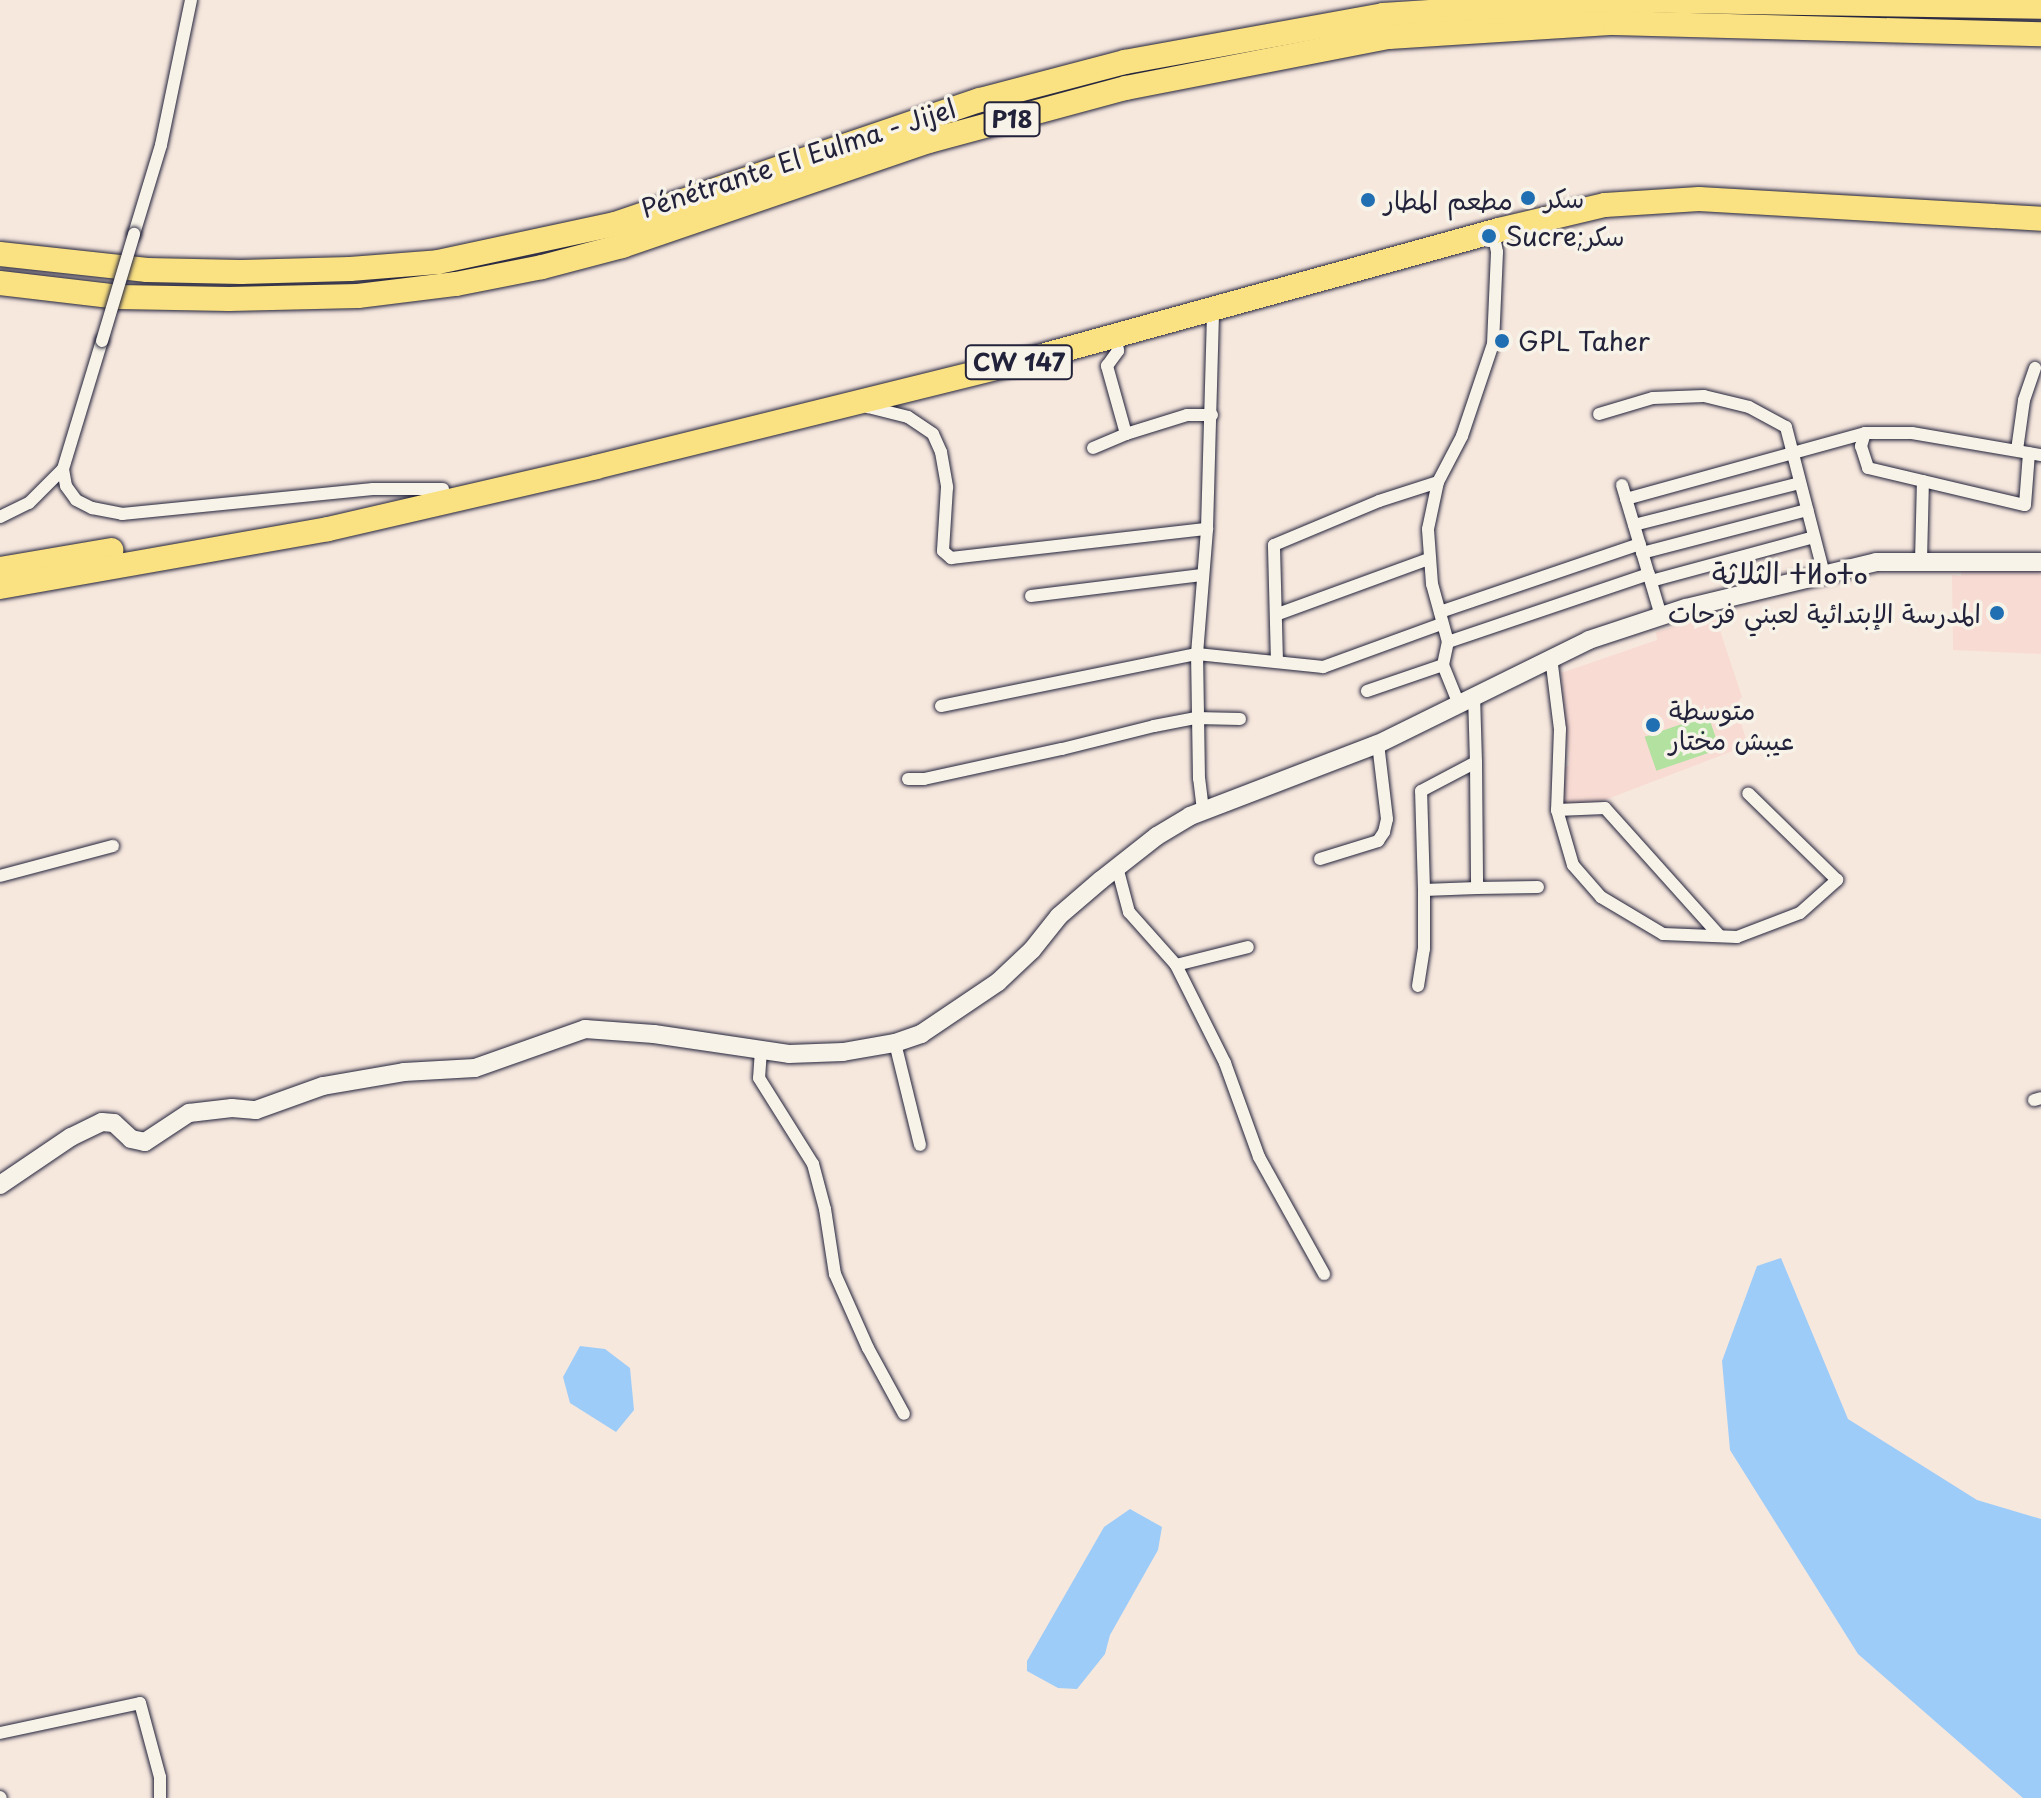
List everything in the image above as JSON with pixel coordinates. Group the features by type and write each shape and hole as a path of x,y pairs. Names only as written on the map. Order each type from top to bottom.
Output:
{"highway":[{"name":"Pénétrante El Eulma - Jijel","path":"0,254 147,270 241,272 350,269 438,262 615,224 980,100 1111,65 1383,15 1617,0 2041,7"},
{"name":"Pénétrante El Eulma - Jijel","path":"0,283 119,297 229,299 358,296 456,284 542,267 622,246 929,141 1110,92 1389,37 1614,23 2041,34"},
{"name":"CW 147","path":"0,569 385,502 443,489 1043,340 1489,217 1586,195 1696,186 2041,203"},
{"name":"CW 147","path":"0,587 328,529 864,400 1605,205 1699,199 2041,219"}],"street":[{"path":"191,0 161,145 63,469 66,486 76,500 92,508 122,514 373,489 443,489"},
{"path":"1477,888 1476,762 1466,699 1443,665 1448,642 1428,559 1428,529 1438,482 1462,436 1493,344 1497,252 1493,232"},
{"path":"1203,810 1196,718 1197,654 1207,529 1213,310"},
{"path":"1116,336 1118,351 1107,366 1126,434"},
{"path":"1865,433 1861,446 1868,468 2025,505 2029,453 2024,400 2035,368"},
{"path":"1599,414 1653,398 1704,396 1749,407 1786,427 1824,574"},
{"path":"864,400 868,407 908,417 933,434 941,452 947,487 943,551 951,558 1207,529"},
{"path":"1093,448 1187,415 1212,415"},
{"path":"1626,499 1865,433 1912,433 2029,453"},
{"path":"0,517 29,503 63,469"},
{"path":"1921,561 1923,481"},
{"path":"1277,662 1274,545 1379,501 1438,482"},
{"path":"1634,525 1800,483"},
{"path":"1622,485 1661,616"},
{"path":"941,706 1197,654 1323,667 1440,618 1641,548 1807,510"},
{"path":"1448,642 1650,577 1814,537"},
{"path":"1278,614 1428,559"},
{"path":"0,1185 59,1145 102,1122 114,1123 131,1139 145,1142 189,1113 232,1108 256,1110 274,1101 340,1082 404,1072 475,1068 585,1029 654,1034 761,1050 814,1054 864,1050 895,1043 921,1034 998,982 1032,950 1059,916 1157,836 1203,810 1378,744 1551,657 1661,616 1876,562 2041,562"},
{"path":"1031,596 1202,575"},
{"path":"1551,657 1560,729 1557,810 1573,865 1601,897 1663,934 1737,937 1800,913 1846,869"},
{"path":"1367,691 1443,665"},
{"path":"908,779 924,779 1196,718 1240,719"},
{"path":"1320,859 1378,841 1384,832 1387,819 1378,744"},
{"path":"1418,986 1424,949 1421,791 1476,762"},
{"path":"1748,793 1837,880"},
{"path":"1557,810 1605,808 1692,901 1720,936"},
{"path":"0,876 113,846"},
{"path":"1117,867 1129,912 1176,965 1225,1063 1259,1157 1324,1274"},
{"path":"1424,890 1538,887"},
{"path":"1176,965 1248,947"},
{"path":"895,1043 920,1145"},
{"path":"761,1050 759,1078 817,1173 835,1274 868,1348 904,1414"},
{"path":"0,1733 140,1703 160,1777 160,1798"}],"shaded area":[{"name":"المدرسة الإبتدائية لعبني فرحات","path":"1962,569 2041,571 2041,654 1953,650 1952,575 1961,576"},
{"name":"متوسطة عيبش مختار","path":"1715,615 1742,697 1735,705 1748,745 1592,805 1565,805 1561,770 1569,765 1561,673 1657,640 1656,632"}],"green space":[{"path":"1708,715 1720,749 1656,771 1645,737"}],"water":[{"path":"1781,1258 1848,1419 1977,1500 2041,1519 2041,1798 2023,1798 1858,1654 1730,1450 1722,1361 1757,1266"},
{"path":"580,1346 605,1349 630,1368 634,1410 616,1432 570,1403 563,1377"},
{"path":"1130,1509 1162,1527 1158,1550 1110,1635 1105,1654 1077,1689 1058,1688 1027,1671 1027,1661 1104,1527"}],"place":[{"name":"سكر","path":"1528,198"},
{"name":"مطعم المطار","path":"1368,200"},
{"name":"Sucre;سكر","path":"1489,236"},
{"name":"GPL Taher","path":"1502,341"},
{"name":"المدرسة الإبتدائية لعبني فرحات","path":"1997,613"},
{"name":"متوسطة عيبش مختار","path":"1653,725"}],"district":[{"name":"الثلاثة ⵜⵍⴰⵜⴰ","path":"1790,572"}]}
